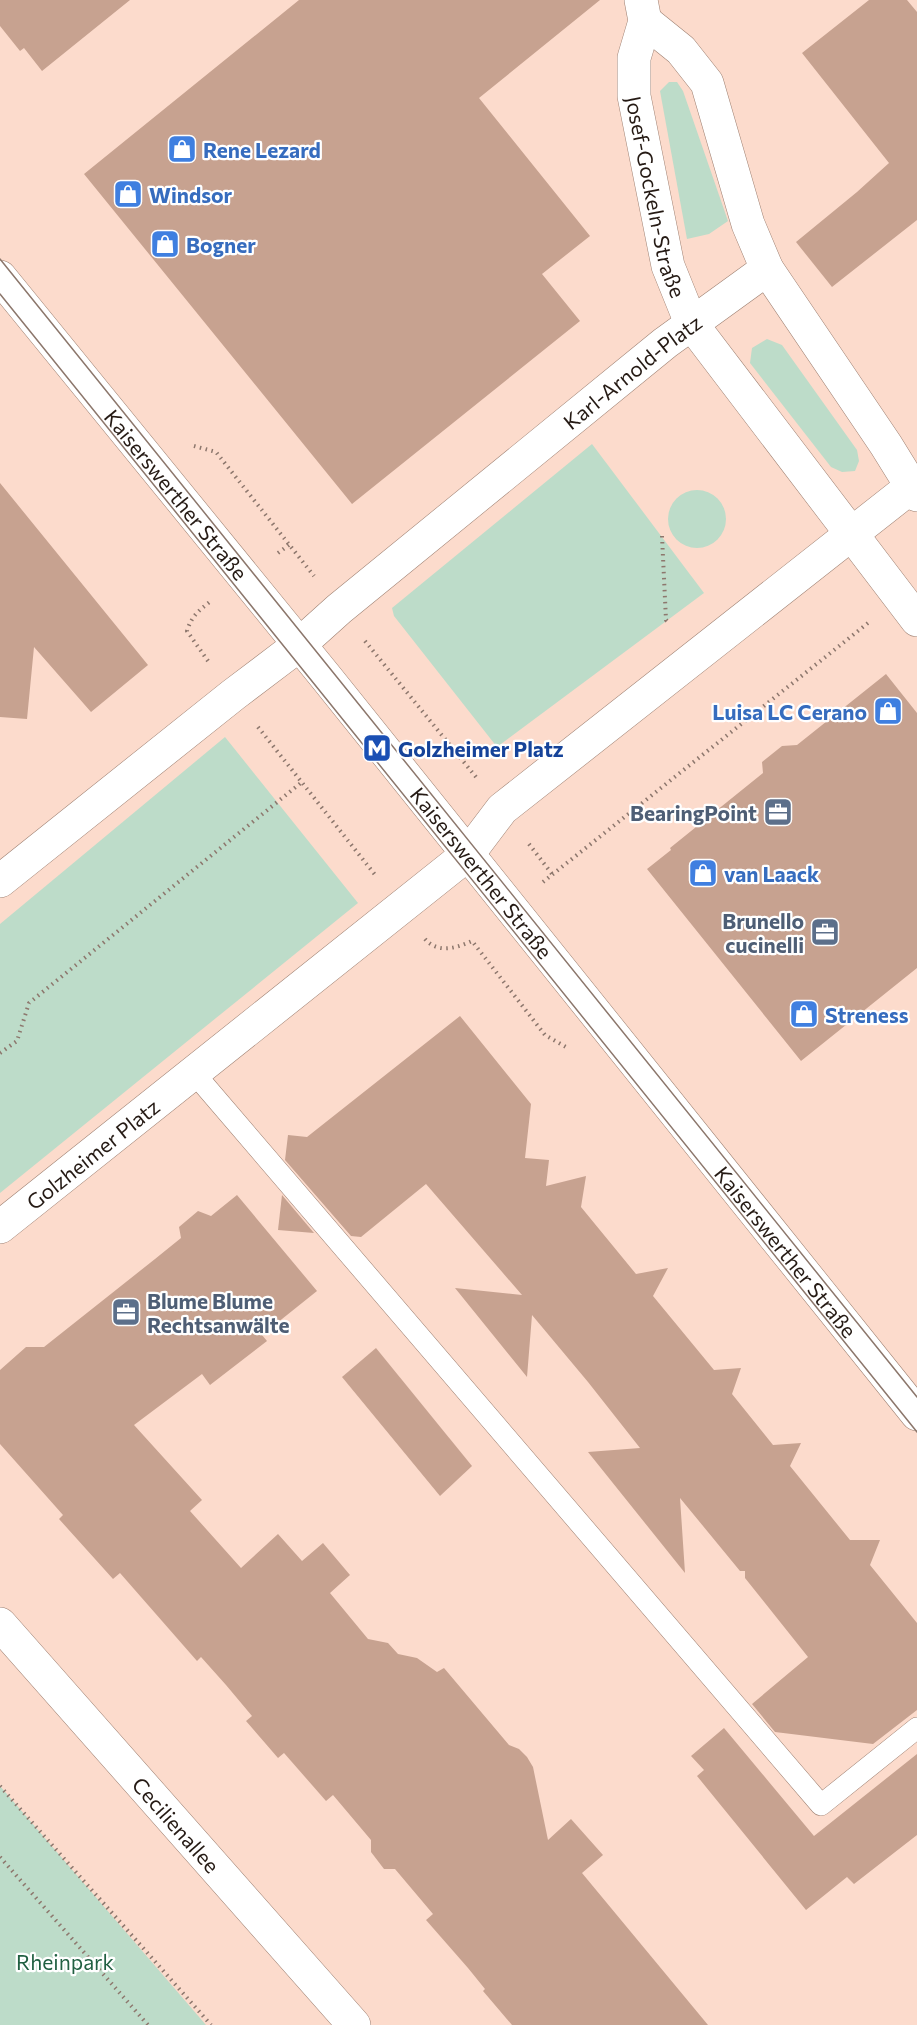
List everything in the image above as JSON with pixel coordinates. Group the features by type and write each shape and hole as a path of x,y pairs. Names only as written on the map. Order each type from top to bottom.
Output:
{"street":[{"name":"Josef-Gockeln-Straße","path":"643,10 681,50 706,83 748,224 767,269"},
{"name":"Josef-Gockeln-Straße","path":"643,10 634,58 634,96 668,266 691,322 852,534"},
{"name":"Karl-Arnold-Platz","path":"299,645 339,609 691,322 767,269"},
{"path":"468,854 502,809 852,534 914,491 886,445 767,269"},
{"name":"Kaiserswerther Straße","path":"0,277 468,854 917,1414"},
{"path":"852,534 909,609"},
{"path":"0,881 299,645"},
{"name":"Golzheimer Platz","path":"0,1227 468,854"},
{"name":"Cecilienallee","path":"0,1624 354,2025"}],"lane":[{"path":"194,1073 820,1805 917,1728"}],"path":[{"path":"194,446 216,452 552,874"},
{"path":"662,537 666,620 698,657"},
{"path":"289,545 198,610 189,622 187,632 233,695 430,944 450,950 472,941 545,1035 566,1047"},
{"path":"511,909 552,874 909,609"},
{"path":"0,1053 17,1041 29,1003 302,782"},
{"path":"0,1786 211,2025"},
{"path":"0,1857 148,2025"}],"green space":[{"path":"669,82 677,82 683,91 728,221 709,234 687,239 660,91"},
{"path":"767,339 782,345 857,450 859,461 855,471 842,472 831,467 750,363 752,348"},
{"path":"592,444 704,593 497,747 394,616 392,608"},
{"path":"691,490 703,490 718,498 726,513 726,525 718,540 703,548 691,548 676,540 668,525 668,513 676,498"},
{"path":"225,737 358,903 0,1193 0,924"},
{"name":"Rheinpark","path":"0,1786 206,2025 0,2025"}],"building":[{"path":"0,0 130,0 42,71 24,48 20,51 0,26"},
{"path":"299,0 600,0 479,98 590,236 542,274 580,321 352,504 84,174"},
{"path":"869,0 907,0 917,12 917,220 832,287 796,242 889,163 802,53"},
{"path":"0,483 148,665 91,712 34,647 27,719 0,717"},
{"path":"886,674 917,713 917,968 801,1061 647,869 763,773 762,762 782,746 797,745"},
{"path":"460,1016 531,1104 525,1158 549,1160 546,1186 586,1176 581,1207 636,1274 668,1268 653,1296 714,1370 741,1368 732,1394 773,1445 801,1443 790,1466 850,1540 880,1540 870,1565 917,1623 917,1710 873,1744 775,1732 752,1704 808,1657 745,1578 745,1571 740,1571 680,1498 685,1573 588,1452 640,1448 588,1382 532,1315 527,1377 455,1288 522,1295 426,1184 361,1237 351,1236 285,1160 288,1135 307,1137"},
{"path":"237,1195 317,1291 262,1335 267,1341 210,1385 202,1374 134,1425 202,1500 190,1511 241,1568 278,1534 302,1561 323,1543 350,1575 330,1593 368,1639 388,1643 398,1654 417,1658 437,1672 444,1668 509,1745 519,1749 527,1757 533,1767 548,1840 571,1819 603,1855 582,1873 708,2025 512,2025 483,1991 485,1989 468,1968 426,1920 433,1914 395,1869 384,1869 371,1852 371,1840 333,1795 326,1801 284,1753 278,1758 246,1721 252,1716 226,1685 201,1657 197,1661 120,1573 113,1579 59,1519 63,1515 0,1444 0,1370 26,1347 44,1347 155,1259 181,1238 179,1227 198,1211 211,1216"},
{"path":"282,1195 314,1233 278,1230"},
{"path":"376,1348 472,1466 440,1496 342,1377"},
{"path":"724,1728 814,1836 917,1754 917,1835 854,1884 847,1877 806,1910 697,1776 704,1770 691,1756"}],"tram line":[{"path":"0,259 917,1397"},
{"path":"0,294 917,1432"}],"place":[{"name":"Rene Lezard","path":"182,149"},
{"name":"Windsor","path":"128,194"},
{"name":"Bogner","path":"165,244"},
{"name":"Luisa LC Cerano","path":"888,711"},
{"name":"Golzheimer Platz","path":"377,748"},
{"name":"BearingPoint","path":"778,812"},
{"name":"van Laack","path":"703,873"},
{"name":"Brunello cucinelli","path":"825,932"},
{"name":"Streness","path":"804,1014"},
{"name":"Blume Blume Rechtsanwälte","path":"126,1312"}]}
